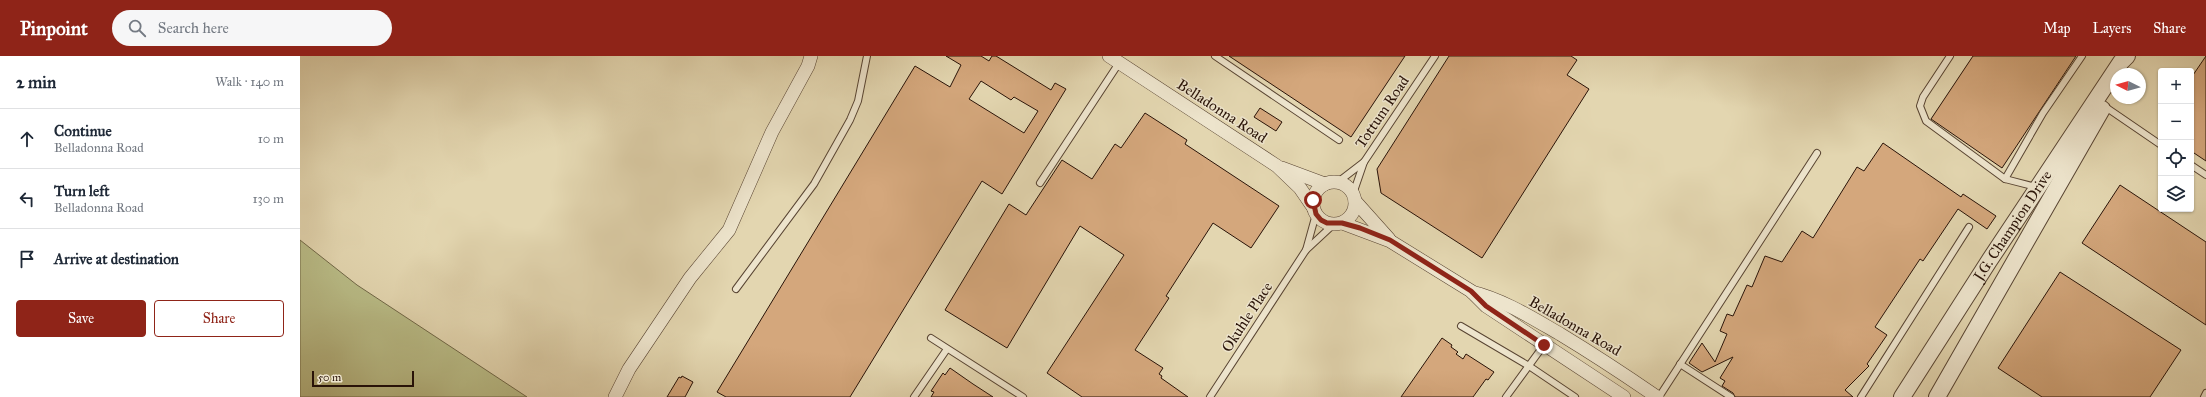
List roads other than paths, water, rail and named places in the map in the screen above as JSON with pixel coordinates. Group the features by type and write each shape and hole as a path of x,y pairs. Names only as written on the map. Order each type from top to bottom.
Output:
{"street":[{"path":"615,397 629,369 690,278 729,230 772,132 808,66 811,56"},
{"name":"J.G. Champion Drive","path":"2124,68 2129,56"},
{"name":"J.G. Champion Drive","path":"1902,397 2121,62 2129,56"},
{"name":"Belladonna Road","path":"1114,59 1277,166 1300,188 1321,220 1390,240 1471,291 1486,306 1624,397"},
{"name":"J.G. Champion Drive","path":"1937,397 2110,96"},
{"name":"Belladonna Road","path":"1277,166 1325,184 1338,182 1345,184 1390,240"},
{"path":"1314,211 1315,193 1325,184"},
{"path":"1338,224 1352,214 1354,197"},
{"name":"Belladonna Road","path":"1471,291 1491,297 1537,320 1610,364 1658,397"}],"lane":[{"path":"736,289 814,184 850,120 858,101 867,56"},
{"path":"1215,56 1339,140"},
{"name":"Tottum Road","path":"1354,197 1364,162 1435,56"},
{"path":"1950,56 1923,97 1920,106 1922,115 1926,121 2005,179 2038,187"},
{"path":"2005,179 2043,113 2082,56"},
{"path":"1040,182 1114,59"},
{"path":"2104,106 2158,143"},
{"path":"1658,397 1817,153"},
{"name":"Tottum Road","path":"1338,182 1364,162"},
{"path":"2194,167 2206,175"},
{"name":"Okuhle Place","path":"1306,250 1314,211"},
{"name":"Okuhle Place","path":"1210,397 1306,250 1338,224"},
{"path":"1861,397 1969,227"},
{"path":"1461,326 1529,366 1575,397"},
{"path":"931,338 1020,396"},
{"path":"1506,397 1544,345"},
{"path":"914,397 947,348"},
{"path":"1680,364 1731,397"},
{"path":"2204,397 2206,393"}]}
